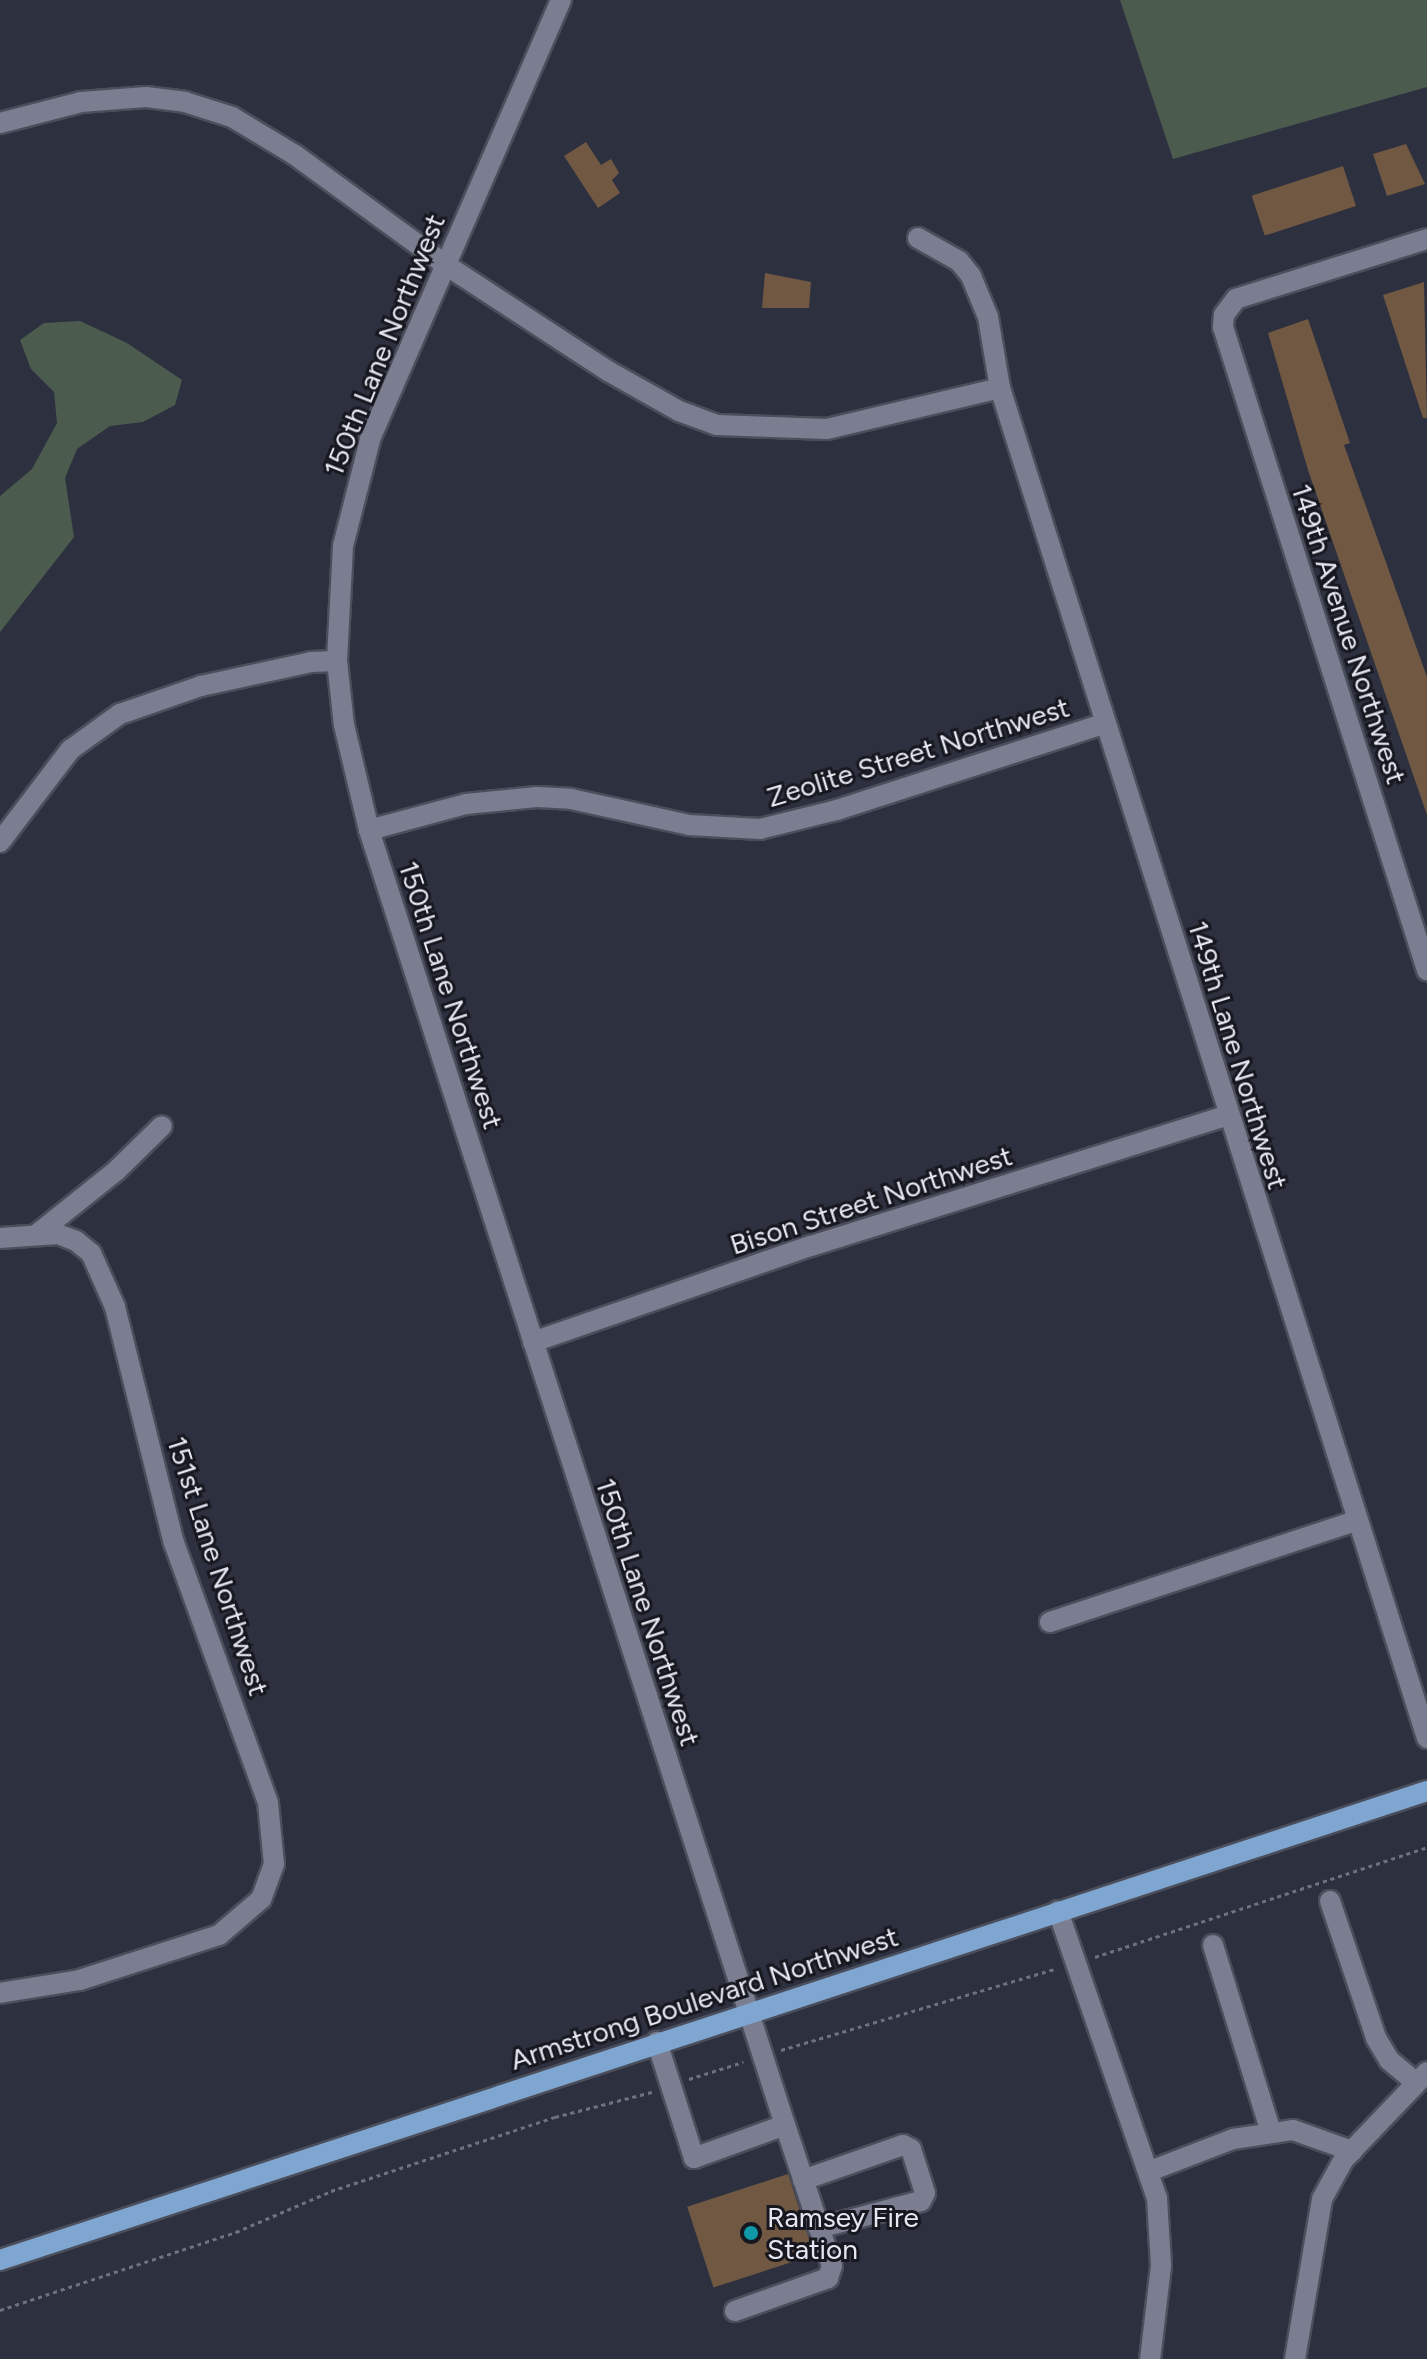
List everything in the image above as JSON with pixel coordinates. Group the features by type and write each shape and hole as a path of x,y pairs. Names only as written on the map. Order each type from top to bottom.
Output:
{"main road":[{"name":"Armstrong Boulevard Northwest","path":"0,2260 746,2012 1427,1791"}],"street":[{"name":"150th Lane Northwest","path":"561,0 443,263 358,478 343,546 337,661 344,725 369,830 746,2012 832,2266 828,2278 735,2311"},
{"path":"0,123 81,102 146,97 185,102 232,117 295,155 443,263 608,371 679,411 717,425 827,429 1000,388"},
{"name":"149th Lane Northwest","path":"918,238 959,261 971,276 988,317 1000,388 1355,1521 1427,1738"},
{"name":"149th Avenue Northwest","path":"1427,239 1236,299 1224,315 1225,340 1427,970"},
{"path":"0,842 70,750 120,714 215,683 311,662 337,661"},
{"name":"Zeolite Street Northwest","path":"369,830 466,804 537,797 571,799 689,825 760,829 837,810 1104,724"},
{"name":"Bison Street Northwest","path":"533,1342 811,1246 1228,1115"},
{"path":"36,1235 116,1171 162,1126"},
{"name":"151st Lane Northwest","path":"0,1238 58,1234 91,1253 115,1307 174,1543 268,1803 274,1864 261,1899 219,1935 80,1980 0,1993"},
{"path":"1050,1622 1355,1521"},
{"path":"1295,2359 1322,2199 1352,2151 1422,2078 1389,2060 1376,2038 1330,1901"},
{"path":"1058,1911 1150,2171 1161,2266 1150,2359"},
{"path":"1213,1945 1271,2132"},
{"path":"657,2042 694,2158 785,2125"},
{"path":"1150,2171 1233,2139 1271,2132 1293,2130 1352,2151"},
{"path":"803,2180 903,2145 911,2149 925,2193 921,2201 819,2228"}],"path":[{"path":"0,2310 236,2232 331,2191 1076,1962 1427,1847"}],"green space":[{"path":"1120,0 1427,0 1427,87 1173,159"},
{"path":"80,321 127,343 182,380 175,405 143,422 110,426 77,449 65,478 74,537 0,632 0,496 32,469 57,423 54,392 31,369 20,340 44,323"}],"building":[{"path":"586,142 601,165 611,159 619,173 612,180 620,193 598,208 564,156"},
{"path":"1406,144 1425,184 1387,196 1373,154"},
{"path":"1343,166 1356,206 1265,236 1252,196"},
{"path":"765,273 811,282 809,308 762,308"},
{"path":"1424,282 1427,418 1423,418 1383,295"},
{"path":"1308,319 1350,443 1344,445 1427,677 1427,815 1308,470 1268,333"},
{"name":"Ramsey Fire Station","path":"788,2174 814,2255 713,2288 687,2207"}],"place":[{"name":"Ramsey Fire Station","path":"751,2233"}]}
